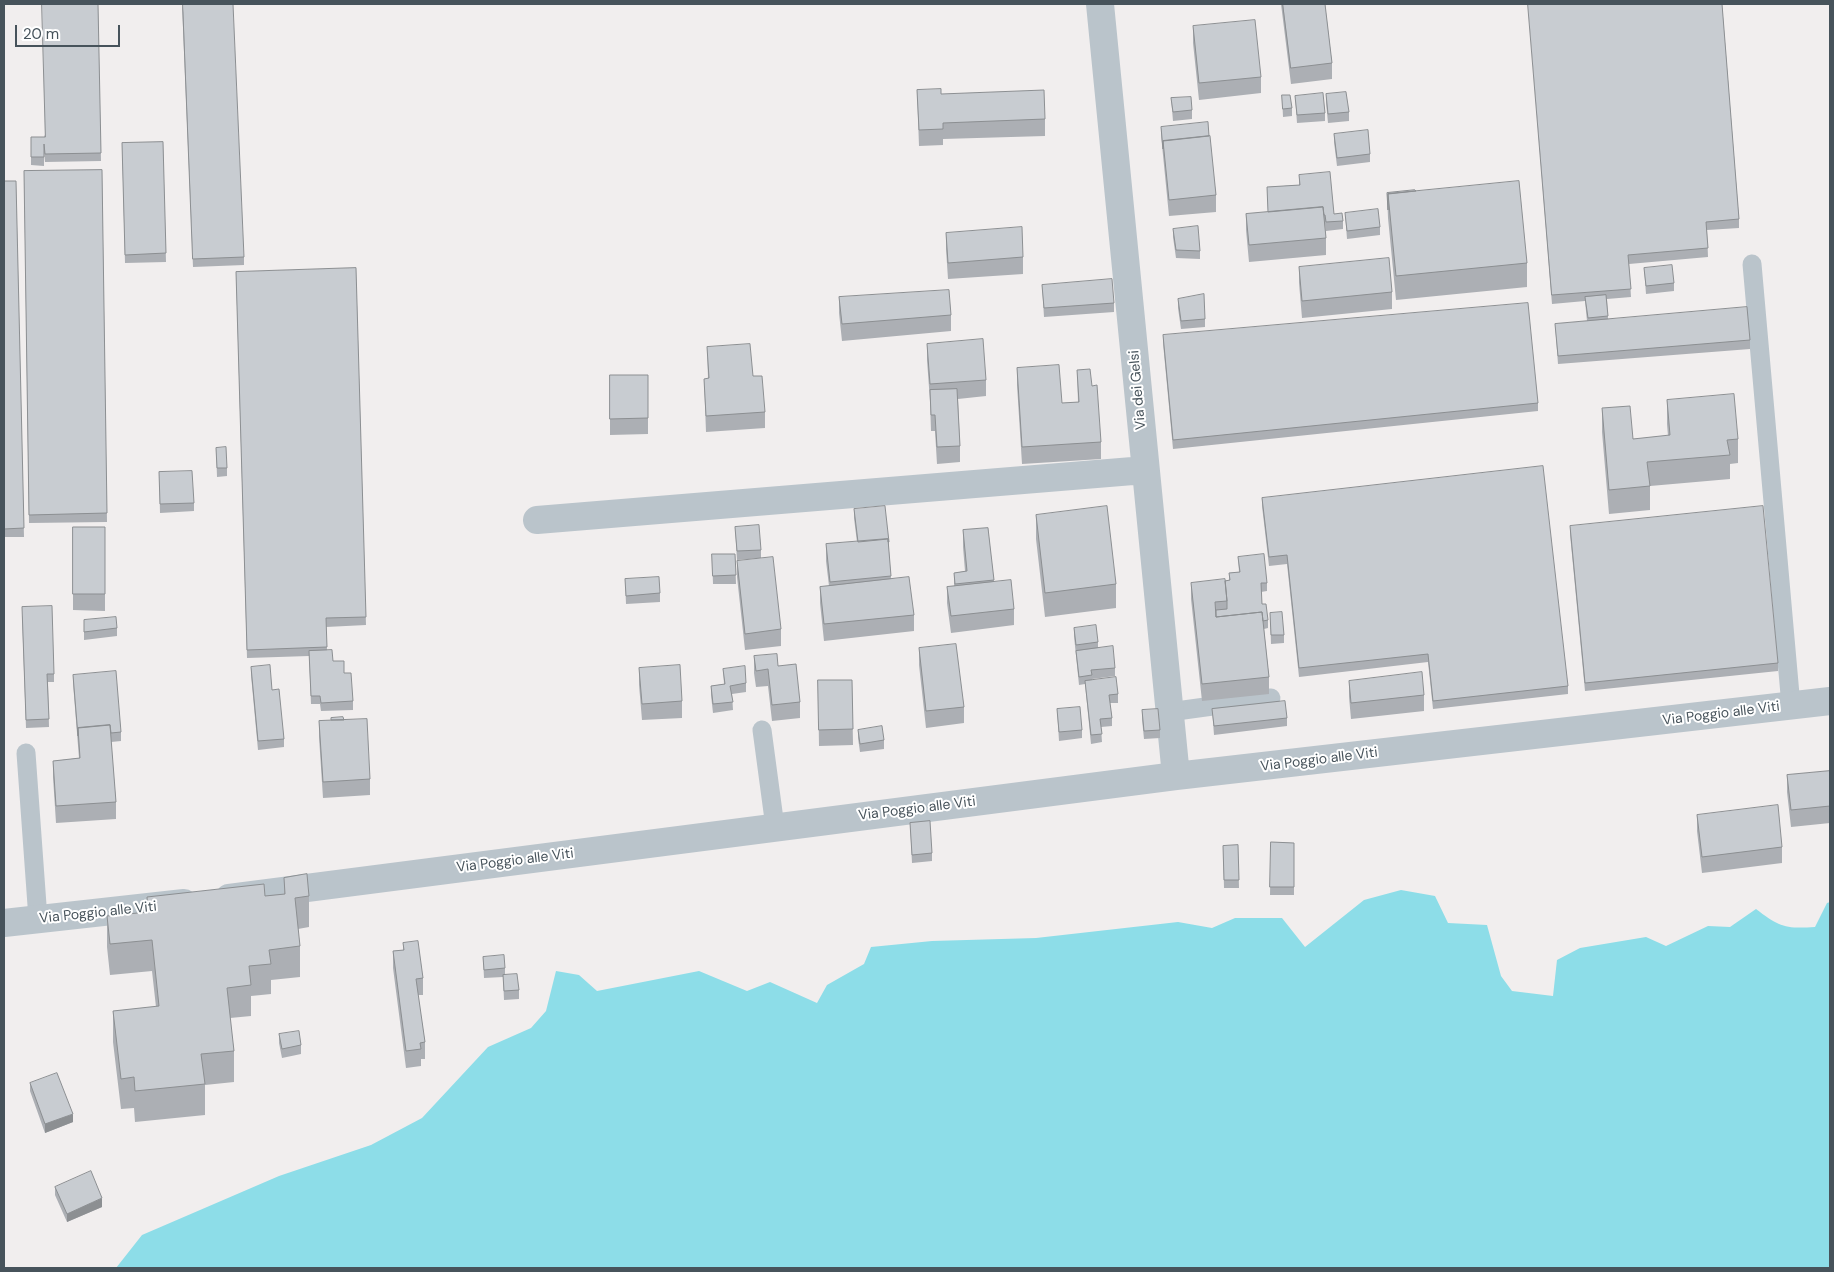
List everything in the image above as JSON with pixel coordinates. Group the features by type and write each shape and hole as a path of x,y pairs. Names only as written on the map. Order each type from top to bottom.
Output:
{"street":[{"name":"Via dei Gelsi","path":"1100,4 1176,776"},
{"path":"537,520 1145,470"},
{"name":"Via Poggio alle Viti","path":"4,923 240,897 1176,776 1830,702"}],"lane":[{"path":"1752,264 1791,706"},
{"path":"1169,712 1271,698"},
{"path":"762,730 775,827"},
{"path":"26,753 38,919"}],"water":[{"path":"1401,890 1435,896 1448,923 1487,925 1501,976 1512,991 1553,996 1557,960 1580,948 1646,937 1666,946 1708,926 1730,927 1756,909 1783,926 1797,928 1815,927 1827,903 1830,902 1830,1268 116,1268 142,1235 279,1176 371,1145 422,1118 488,1047 531,1028 546,1011 556,971 579,975 597,991 699,971 747,991 770,982 817,1003 827,985 864,964 871,947 932,941 1036,938 1178,922 1212,928 1235,918 1282,918 1305,947 1364,900"}],"building":[{"path":"42,4 98,4 101,153 45,154 44,144 44,157 31,157 31,137 45,137"},
{"path":"183,4 233,4 244,257 193,259"},
{"path":"1283,4 1325,4 1332,63 1291,68"},
{"path":"1528,4 1722,4 1739,219 1706,222 1708,248 1628,255 1631,289 1552,295"},
{"path":"1255,20 1261,77 1199,83 1193,26"},
{"path":"941,89 941,94 1044,90 1045,119 943,123 943,129 919,130 917,90"},
{"path":"1346,92 1349,112 1328,114 1326,94"},
{"path":"1323,93 1325,113 1297,115 1295,96"},
{"path":"1282,95 1290,95 1292,108 1283,109"},
{"path":"1191,97 1192,110 1173,112 1171,98"},
{"path":"1208,122 1209,136 1163,141 1163,149 1161,127"},
{"path":"1368,130 1370,154 1337,158 1334,134"},
{"path":"1210,136 1216,195 1169,200 1163,141"},
{"path":"163,142 166,253 125,255 122,143"},
{"path":"102,170 107,513 29,515 24,171"},
{"path":"1330,172 1334,214 1342,213 1343,221 1326,222 1323,207 1268,212 1267,187 1300,185 1299,175"},
{"path":"4,181 16,181 24,528 4,529"},
{"path":"1519,181 1527,263 1396,276 1388,194"},
{"path":"1415,190 1388,194 1388,210 1387,193"},
{"path":"1323,207 1326,238 1249,245 1246,214"},
{"path":"1378,209 1380,227 1347,231 1345,213"},
{"path":"1198,226 1200,251 1176,250 1173,229"},
{"path":"1022,227 1023,257 948,263 946,233"},
{"path":"1389,258 1392,292 1302,301 1299,267"},
{"path":"1672,265 1674,283 1646,286 1644,268"},
{"path":"356,268 366,617 326,618 327,647 247,650 236,272"},
{"path":"1112,279 1114,303 1044,308 1042,285"},
{"path":"949,290 951,315 842,324 839,297"},
{"path":"1204,294 1205,319 1181,321 1178,299"},
{"path":"1606,295 1608,316 1588,318 1585,297"},
{"path":"1528,303 1538,403 1173,440 1163,335"},
{"path":"1747,307 1750,340 1558,356 1555,324"},
{"path":"983,339 986,380 930,384 927,344"},
{"path":"750,344 753,376 762,376 765,412 706,416 704,379 709,378 707,347"},
{"path":"1059,365 1062,403 1079,402 1077,370 1090,369 1092,386 1097,385 1101,442 1022,447 1017,368"},
{"path":"610,375 648,375 648,418 610,419"},
{"path":"957,389 960,446 937,447 935,415 931,415 930,390"},
{"path":"1734,394 1738,439 1727,440 1730,455 1647,462 1650,486 1609,490 1602,408 1630,406 1633,439 1670,435 1667,400"},
{"path":"226,447 227,468 217,468 216,448"},
{"path":"1543,466 1568,686 1433,701 1428,654 1299,668 1287,555 1269,557 1262,498"},
{"path":"192,471 194,503 160,504 159,472"},
{"path":"885,506 889,542 888,539 858,542 854,509"},
{"path":"1107,506 1116,584 1045,593 1036,515"},
{"path":"1763,506 1778,663 1585,683 1570,526"},
{"path":"759,525 761,550 737,551 735,527"},
{"path":"73,527 105,527 105,594 73,594"},
{"path":"988,528 994,580 955,584 954,573 967,571 963,530"},
{"path":"888,539 891,576 830,582 826,544"},
{"path":"712,554 735,554 736,575 713,576"},
{"path":"1264,554 1267,583 1261,583 1262,604 1266,604 1268,620 1263,621 1262,612 1216,617 1216,610 1227,609 1225,581 1230,580 1229,573 1240,572 1238,557"},
{"path":"773,557 781,629 745,634 737,561"},
{"path":"659,577 660,593 626,596 625,579"},
{"path":"909,577 914,615 824,624 820,587"},
{"path":"1225,579 1227,601 1215,602 1216,617 1262,612 1269,677 1202,684 1191,583"},
{"path":"1011,580 1014,609 951,616 947,587"},
{"path":"52,606 54,674 47,674 49,719 26,720 22,607"},
{"path":"1282,612 1284,635 1271,635 1270,613"},
{"path":"116,617 117,628 84,632 84,620"},
{"path":"1096,625 1098,642 1076,645 1074,628"},
{"path":"956,644 964,707 926,711 919,648"},
{"path":"1113,646 1115,668 1091,670 1092,675 1079,677 1076,651"},
{"path":"332,650 333,661 344,661 344,673 351,673 353,701 321,703 320,696 311,696 309,651"},
{"path":"777,654 778,666 796,664 800,702 772,705 768,669 756,671 754,656"},
{"path":"270,665 272,690 279,689 284,739 258,741 251,667"},
{"path":"680,665 682,701 642,704 639,668"},
{"path":"745,666 746,683 730,686 733,702 713,704 711,686 725,684 723,669"},
{"path":"116,671 121,732 111,733 110,725 78,728 78,736 73,675"},
{"path":"1422,672 1424,695 1351,703 1349,681"},
{"path":"1116,677 1118,694 1109,695 1112,718 1100,719 1102,734 1091,735 1085,681"},
{"path":"818,680 852,680 853,729 819,730"},
{"path":"1285,701 1287,718 1214,726 1212,709"},
{"path":"1080,707 1082,730 1059,732 1057,709"},
{"path":"1158,709 1160,730 1144,731 1142,710"},
{"path":"343,717 344,720 331,720 331,718"},
{"path":"367,719 370,779 323,782 319,721"},
{"path":"110,725 116,802 56,806 53,761 80,758 78,728"},
{"path":"882,726 884,740 860,744 858,730"},
{"path":"1830,771 1830,806 1791,810 1787,775"},
{"path":"1778,805 1782,847 1702,857 1697,815"},
{"path":"930,821 932,853 912,855 910,823"},
{"path":"1271,842 1294,843 1294,887 1270,887"},
{"path":"1238,845 1239,880 1224,880 1223,846"},
{"path":"307,874 309,896 295,898 300,946 269,950 271,964 249,966 251,985 227,988 234,1051 201,1054 205,1084 135,1091 134,1077 121,1079 113,1011 159,1006 152,940 110,944 107,916 148,912 147,897 264,884 265,896 285,894 284,878"},
{"path":"418,941 423,978 416,979 425,1042 420,1043 421,1049 406,1051 393,951 404,950 403,943"},
{"path":"504,955 505,968 484,970 483,957"},
{"path":"517,974 519,990 504,991 503,975"},
{"path":"299,1031 301,1045 282,1049 279,1034"},
{"path":"57,1073 73,1114 45,1124 30,1083"},
{"path":"91,1171 102,1198 67,1214 55,1187"}]}
